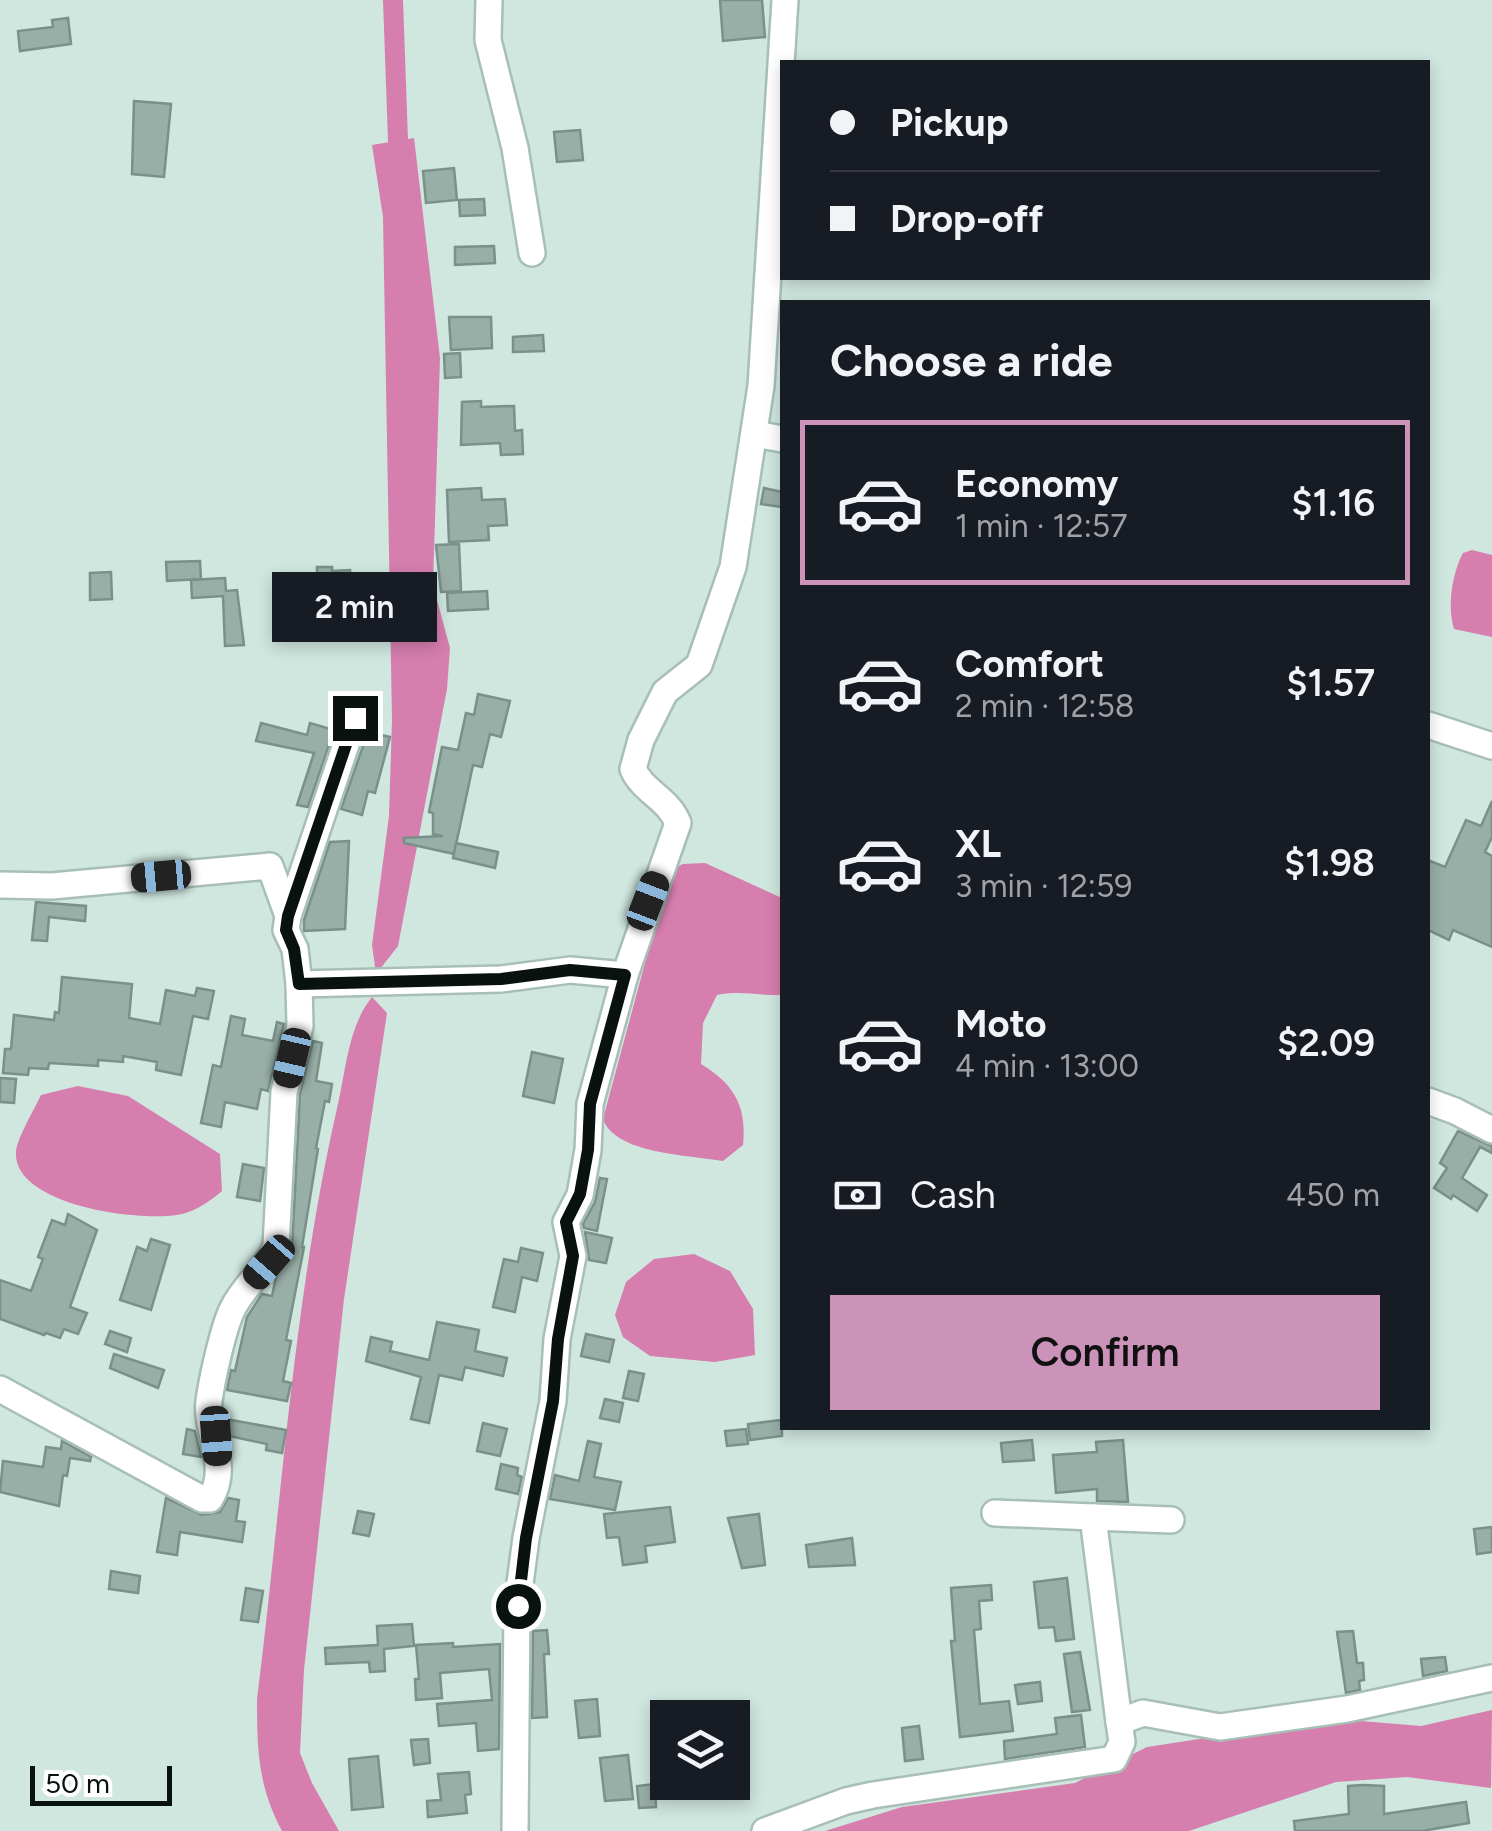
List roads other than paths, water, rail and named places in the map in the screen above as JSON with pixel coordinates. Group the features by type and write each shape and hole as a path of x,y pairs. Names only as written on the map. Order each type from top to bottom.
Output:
{"street":[{"path":"489,0 488,40 515,148 532,253"},
{"path":"781,60 785,0"},
{"path":"515,1831 518,1606 573,1256 566,1222 580,1194 588,1150 590,1104 625,975 678,822 673,809 642,785 633,769 665,692 699,665 733,566 760,386 780,77"},
{"path":"754,434 780,440"},
{"path":"0,1390 202,1499 210,1499 216,1490 216,1436 208,1405 213,1383 232,1310 269,1262 276,1246 280,1126 300,1026 299,984 294,949 286,930 288,916 355,718"},
{"path":"1430,726 1492,746"},
{"path":"0,885 52,886 270,866 288,916"},
{"path":"299,984 501,979 570,970 625,975"},
{"path":"1430,1102 1492,1130"},
{"path":"995,1514 1171,1520"},
{"path":"765,1831 873,1795 1114,1759 1122,1742 1093,1517"},
{"path":"1120,1722 1143,1713 1220,1727 1347,1709 1492,1678"}],"waterway":[{"path":"393,0 399,168"}]}
